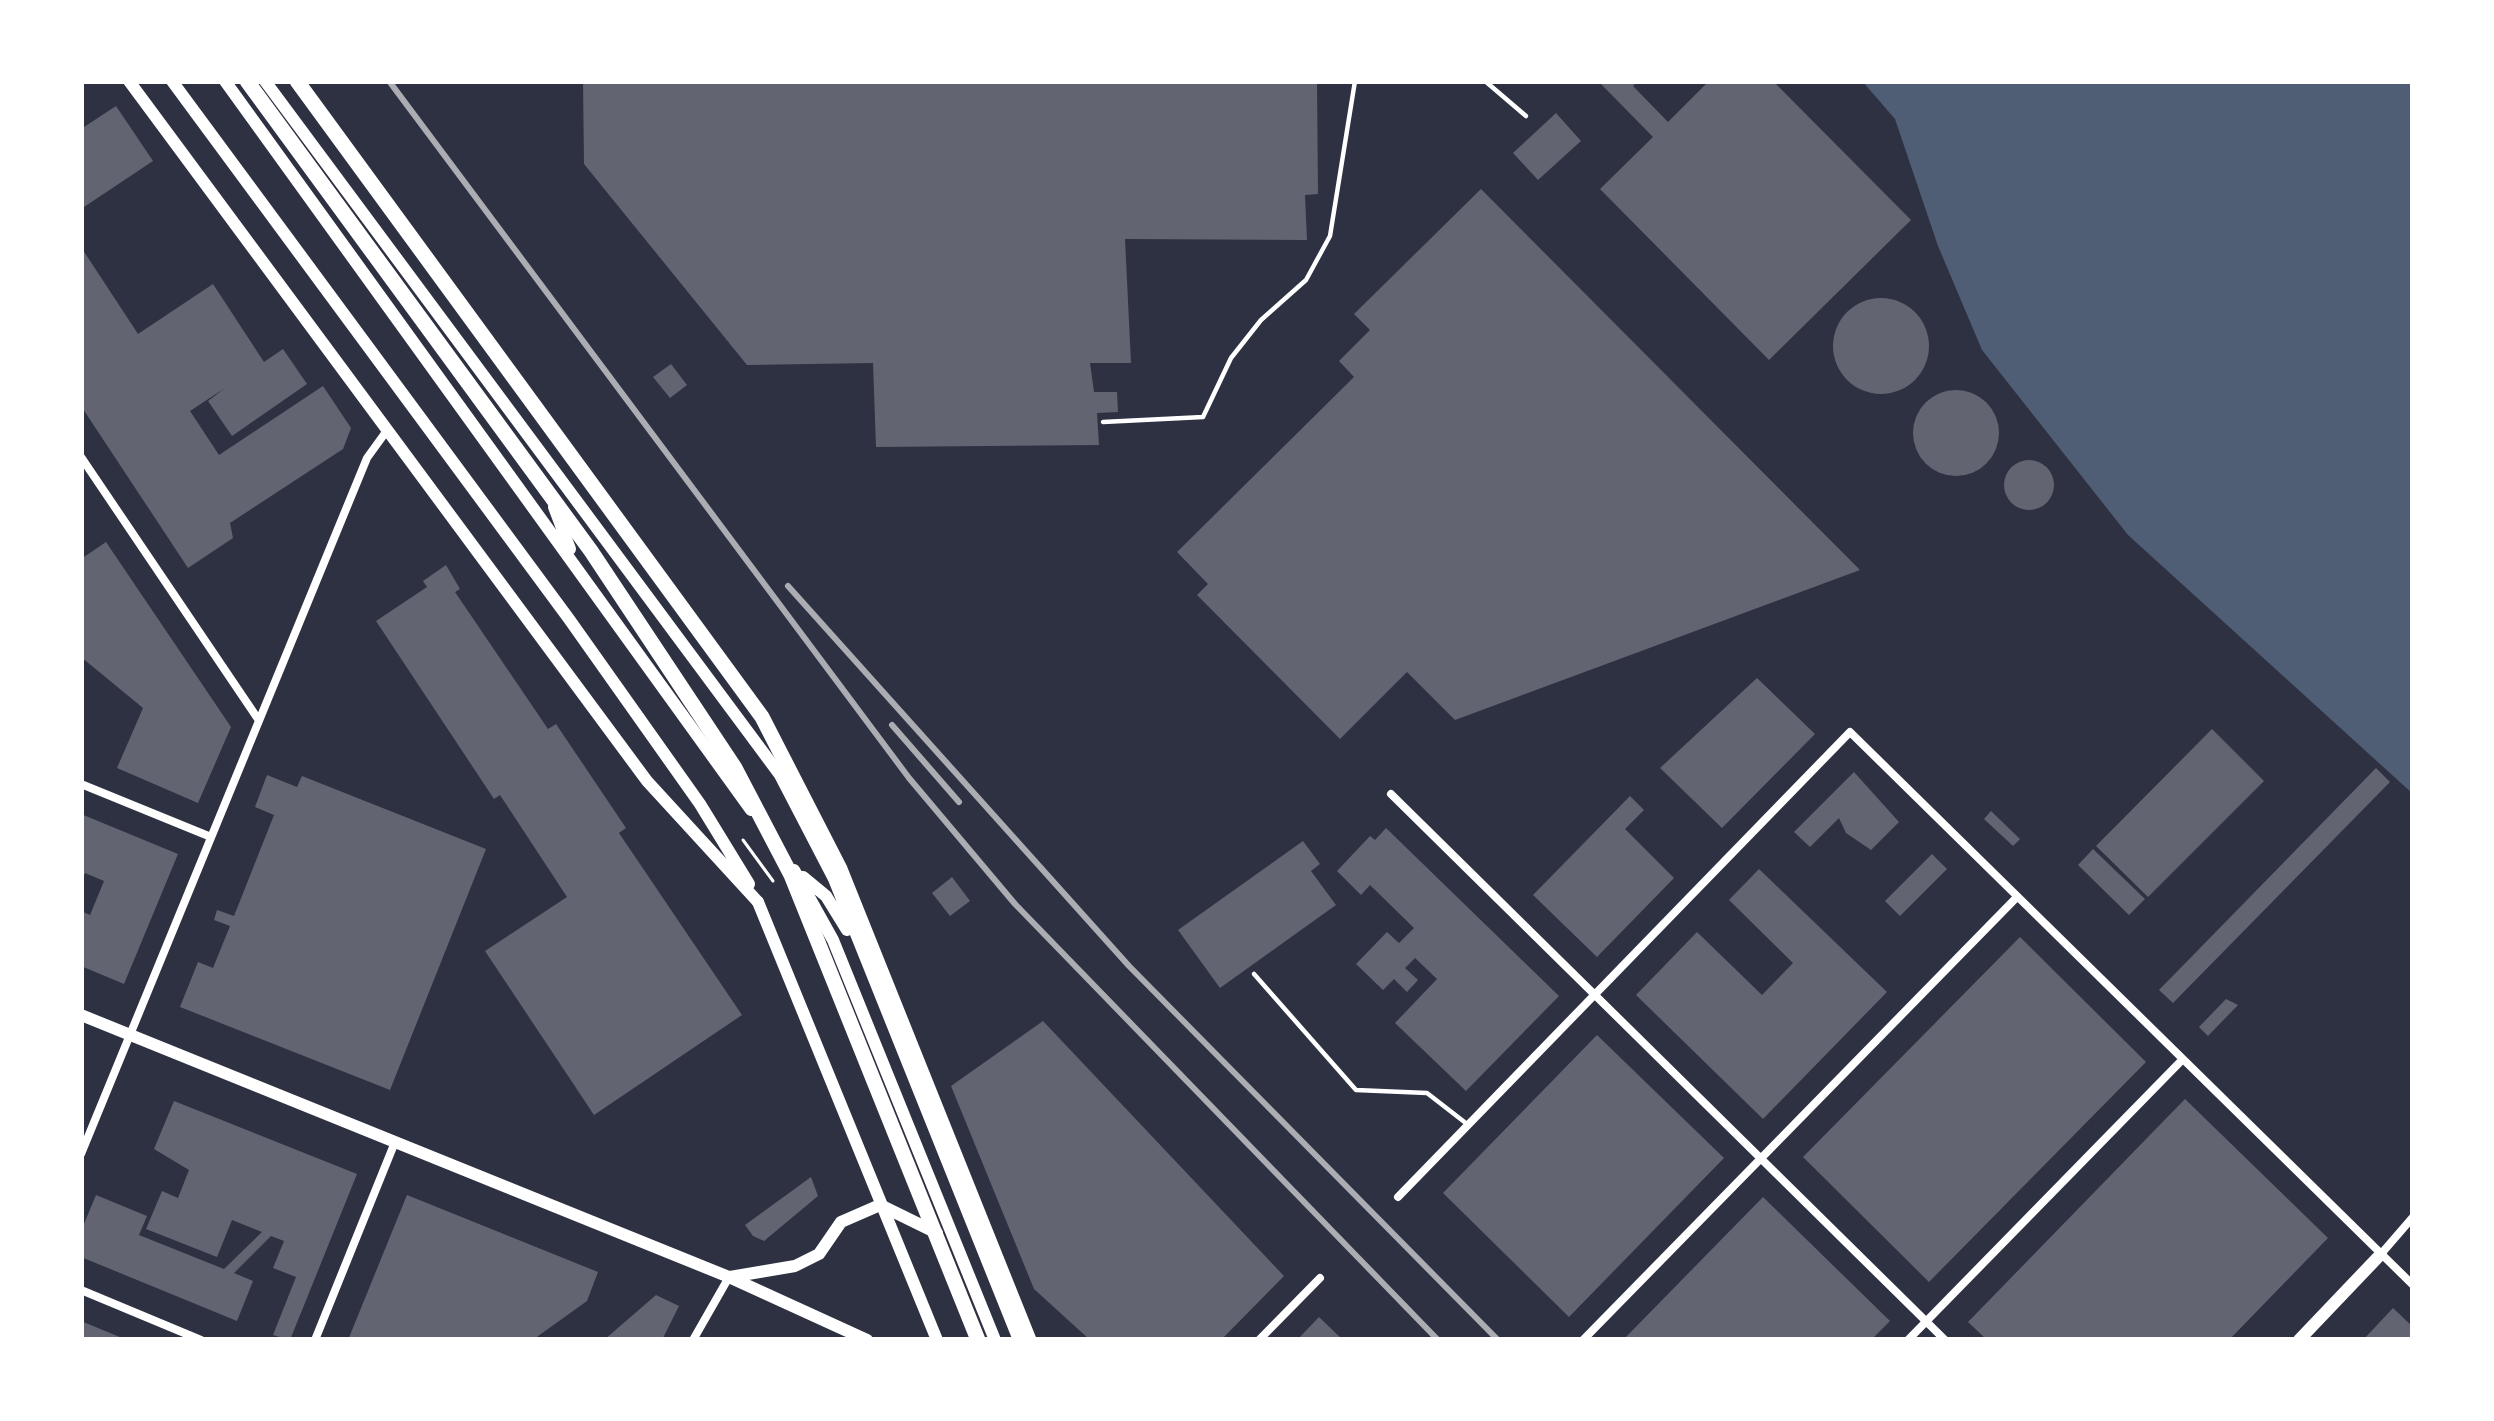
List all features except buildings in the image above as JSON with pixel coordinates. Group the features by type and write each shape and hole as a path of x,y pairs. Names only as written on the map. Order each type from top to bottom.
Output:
{"highway":[{"path":"247,81 591,551 735,768 790,875 978,1340"},
{"path":"297,81 762,717 840,869 1029,1340"}],"main road":[{"path":"129,81 647,781 758,902"},
{"path":"172,81 673,764 758,902 937,1340"},
{"path":"225,81 793,868 833,940 995,1340"},
{"path":"266,81 780,775 818,844 1019,1340"},
{"path":"523,427 577,566"},
{"path":"793,868 826,896 867,962"},
{"path":"81,1016 729,1277 866,1340"},
{"path":"880,1204 956,1242"},
{"path":"729,1277 795,1266 819,1254 841,1222 880,1204"},
{"path":"2299,1340 2381,1254"}],"street":[{"path":"81,1154 368,458 388,429"},
{"path":"81,457 258,720"},
{"path":"1398,1197 1850,732 2413,1286"},
{"path":"81,784 211,837"},
{"path":"1391,794 1945,1340"},
{"path":"1583,1340 2017,897"},
{"path":"1908,1340 2182,1060"},
{"path":"315,1340 396,1141"},
{"path":"2381,1254 2413,1216"},
{"path":"693,1340 729,1277"},
{"path":"1259,1340 1320,1277"},
{"path":"81,1290 201,1340"}],"lane":[{"path":"1103,422 1203,417 1231,358 1261,320 1306,280 1325,248 1340,195 1355,81"},
{"path":"1485,81 1526,116"},
{"path":"1254,974 1356,1090 1427,1093 1468,1126"}],"water":[{"path":"1862,81 2413,81 2413,794 2128,535 1982,350 1938,246 1895,119"}],"railway":[{"path":"389,81 909,778 1015,904 1438,1340"},
{"path":"788,586 1129,966 1498,1340"},
{"path":"892,725 959,802"}]}
